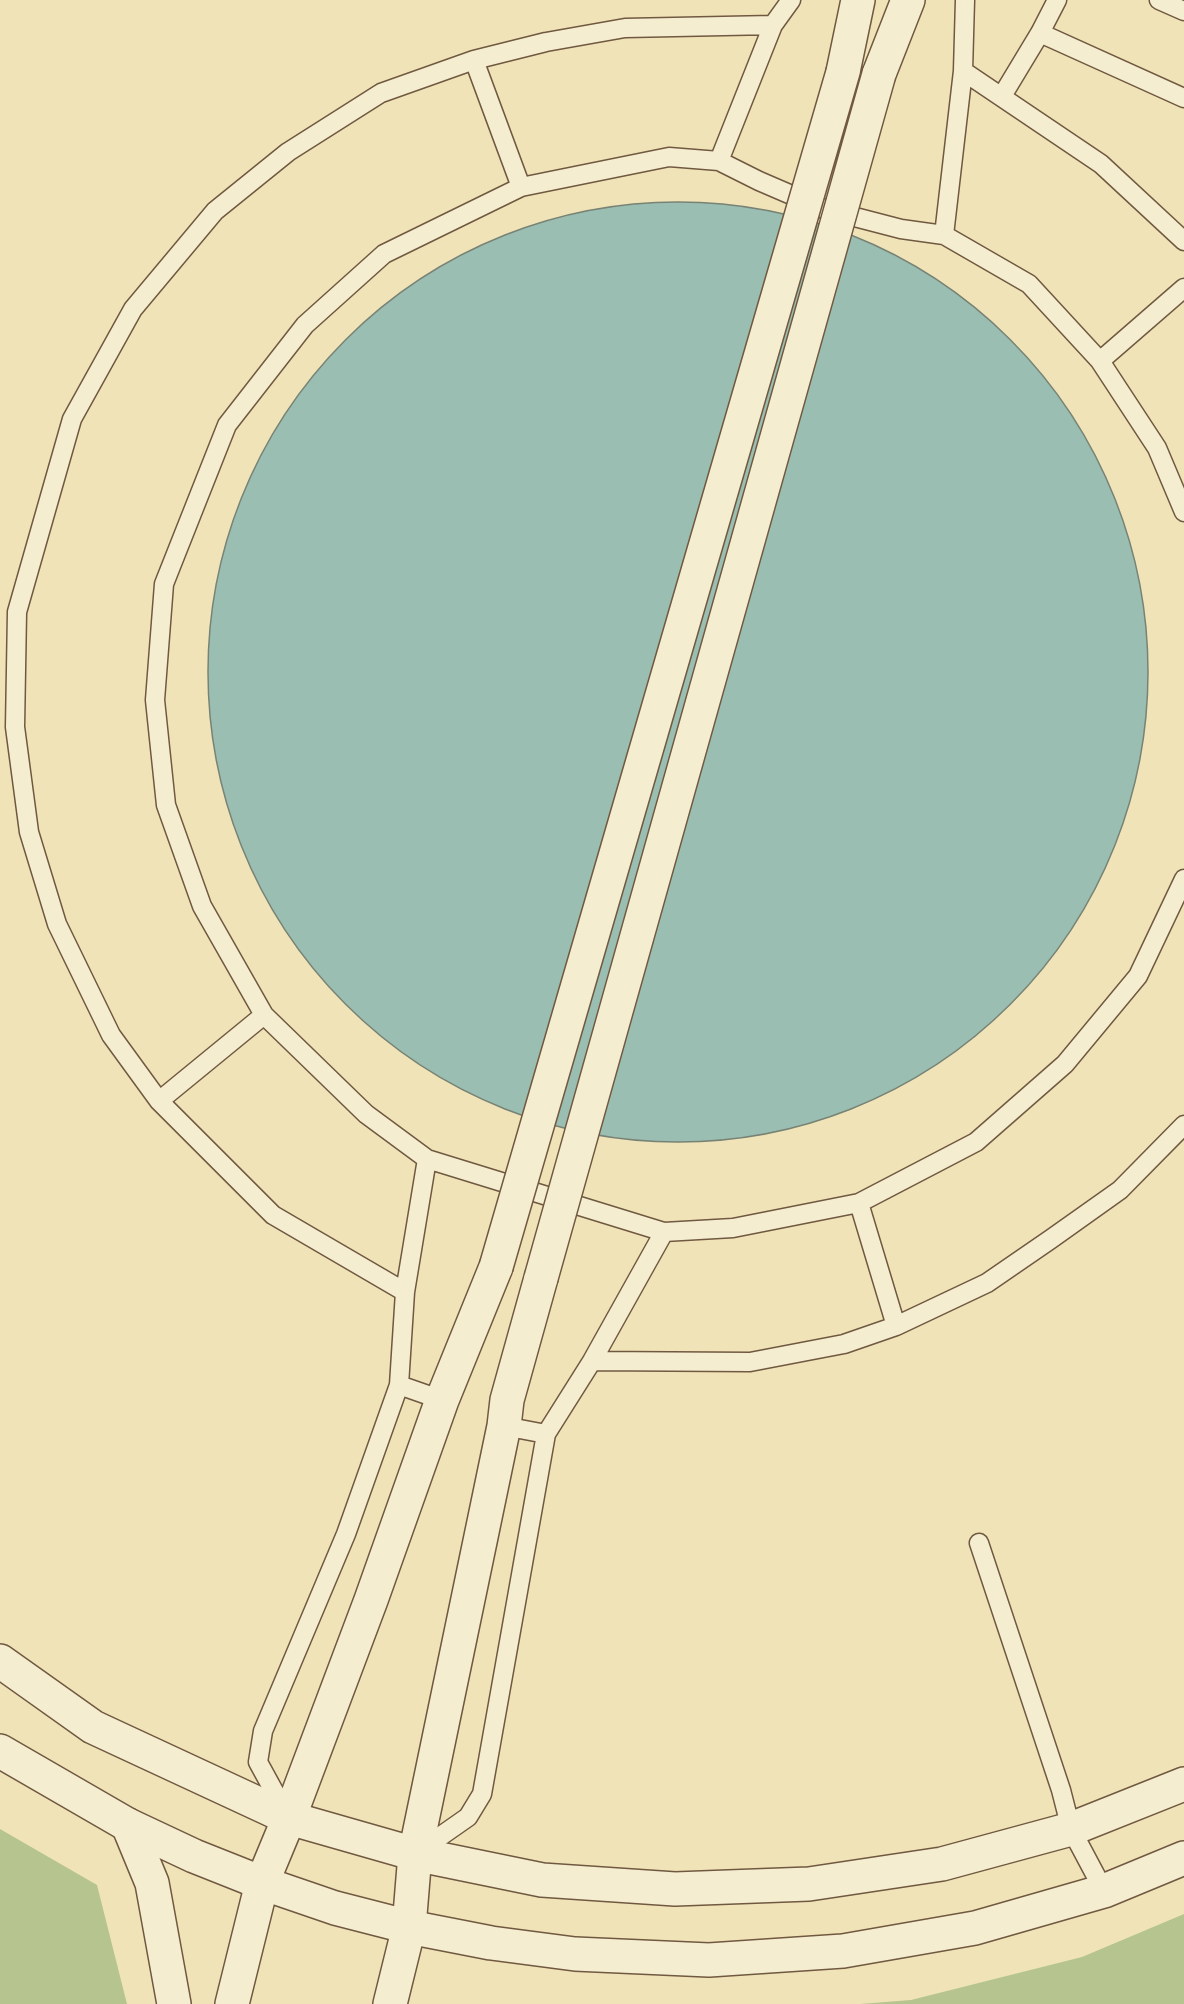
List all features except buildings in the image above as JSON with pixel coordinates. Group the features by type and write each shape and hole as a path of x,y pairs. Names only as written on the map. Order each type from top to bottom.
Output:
{"street":[{"path":"232,2004 262,1883 289,1818 371,1600 442,1400 496,1267 843,72 858,0"},
{"path":"390,2004 409,1927 415,1854 504,1426 507,1400 879,75 908,0"},
{"path":"0,1661 93,1727 289,1818 415,1854 542,1880 675,1889 809,1884 831,1881 942,1864 1071,1829 1184,1784"},
{"path":"0,1751 128,1825 194,1857 262,1883 335,1908 409,1927 491,1943 574,1954 709,1960 865,1948 975,1928 1104,1892 1184,1858"},
{"path":"128,1825 152,1883 174,2004"}],"lane":[{"path":"719,161 773,24 791,0"},
{"path":"1002,96 1058,0"},
{"path":"1159,0 1184,12"},
{"path":"944,235 963,71 963,1"},
{"path":"405,1292 273,1215 159,1101 111,1035 57,924 29,832 15,727 17,612 72,419 133,309 215,211 288,152 381,93 474,60 546,42 625,28 773,24"},
{"path":"1040,33 1184,98"},
{"path":"474,60 521,187"},
{"path":"963,71 1101,164 1184,242"},
{"path":"1184,512 1157,448 1101,361 1029,284 944,235 901,229 824,209 719,161 669,157 521,187 384,254 305,325 227,426 164,584 155,700 166,805 202,906 264,1015 366,1114 427,1159 664,1232 733,1228 859,1203 976,1142 1065,1064 1138,975 1184,879"},
{"path":"1101,361 1184,288"},
{"path":"159,1101 264,1015"},
{"path":"592,1361 750,1362 844,1344 896,1326 987,1283 1051,1239 1120,1190 1184,1125"},
{"path":"289,1818 258,1761 263,1731 346,1534 399,1385 405,1292 427,1159"},
{"path":"859,1203 896,1326"},
{"path":"415,1854 468,1817 482,1794 546,1434 592,1361 664,1232"},
{"path":"399,1385 442,1400"},
{"path":"504,1426 546,1434"},
{"path":"979,1543 1071,1829 1104,1892"}],"green space":[{"path":"0,1829 97,1885 127,2004 0,2004"},
{"path":"1184,1914 1184,2004 860,2004 911,2000 1082,1957"}],"water":[{"path":"678,202 770,211 858,238 899,258 939,282 976,309 1010,340 1041,374 1068,411 1092,451 1112,492 1139,580 1148,672 1139,764 1112,852 1092,893 1068,933 1041,970 1010,1004 976,1035 939,1062 899,1086 858,1106 770,1133 678,1142 586,1133 498,1106 457,1086 417,1062 380,1035 346,1004 315,970 288,933 264,893 244,852 217,764 208,672 217,580 244,492 264,451 288,411 315,374 346,340 380,309 417,282 457,258 498,238 586,211"}]}
